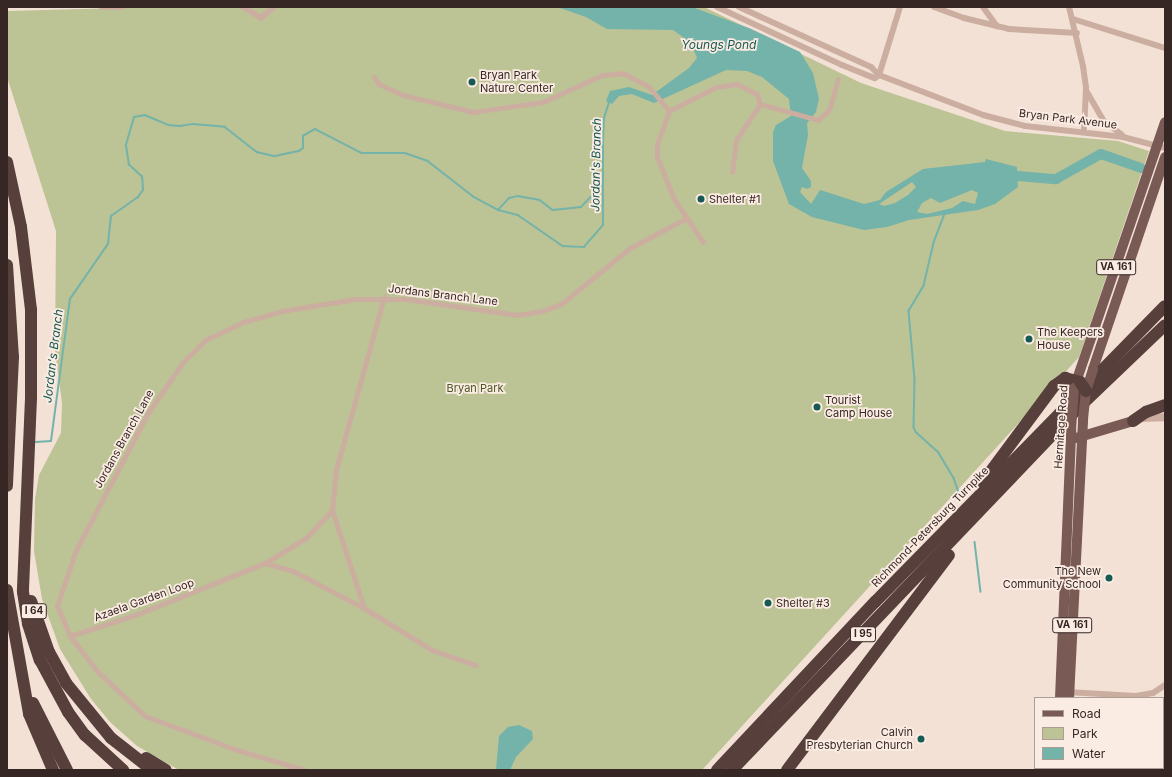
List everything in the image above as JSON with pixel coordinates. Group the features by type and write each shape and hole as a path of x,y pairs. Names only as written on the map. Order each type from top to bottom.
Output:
{"highway":[{"name":"I 64","path":"7,162 21,227 31,310 31,382 23,554 31,601 42,635 66,683 95,720 128,754 152,770"},
{"path":"7,265 13,350 7,486"},
{"name":"Richmond-Petersburg Turnpike","path":"717,770 959,516 1165,306"},
{"name":"I 95","path":"732,770 1073,413 1124,366 1165,325"},
{"path":"1124,366 1165,336"},
{"path":"959,516 1050,391 1062,379 1079,385"},
{"path":"1133,421 1146,412 1165,406"},
{"path":"787,770 869,658 993,498"},
{"path":"23,554 23,592 28,624 53,689 85,735 123,770"},
{"name":"I 64","path":"7,590 25,688 67,770"},
{"path":"25,688 29,714 53,770"},
{"path":"95,720 166,770"}],"main road":[{"name":"VA 161","path":"1161,147 1165,122"},
{"name":"Hermitage Road","path":"1065,695 1071,435 1079,385 1161,147"},
{"name":"Hermitage Road","path":"1065,695 1083,419 1079,385 1093,368 1165,157"},
{"path":"1071,435 1082,437 1133,421"}],"street":[{"path":"102,7 123,7"},
{"path":"243,7 258,17 265,17 274,7"},
{"name":"Bryan Park Avenue","path":"717,7 842,66 875,78 880,75"},
{"name":"Bryan Park Avenue","path":"739,7 871,67 880,75 983,115 1025,126 1123,137 1161,147"},
{"path":"880,75 900,7"},
{"path":"934,7 997,26 1042,32 1077,33"},
{"path":"984,7 997,26"},
{"path":"1069,7 1077,33 1086,88 1084,132"},
{"path":"1073,19 1165,48"},
{"path":"374,77 379,84 403,95 473,112 543,102 610,73 623,73 633,76 653,92 669,111"},
{"path":"760,104 818,120 829,110 838,79"},
{"path":"703,242 686,219 674,199 657,157 660,132 669,111 716,87 737,84 753,90 760,99 760,104 736,140 732,172"},
{"path":"1086,88 1103,120 1123,137"},
{"name":"Jordans Branch Lane","path":"70,636 57,606 76,550 141,426 183,362 207,339 243,322 306,305 384,297 517,315 542,311 561,304 630,248 686,219"},
{"path":"364,608 332,510 336,470 384,297"},
{"path":"1133,421 1151,416 1165,417"},
{"name":"Azaela Garden Loop","path":"70,636 138,614 265,563 306,538 332,510"},
{"path":"265,563 293,571 364,608 432,650 475,665"},
{"path":"70,636 96,671 145,716 230,748 305,770"},
{"path":"1065,695 1136,696 1153,693 1165,685"}],"green space":[{"name":"Bryan Park","path":"158,7 704,7 861,83 1005,131 1118,141 1149,151 1079,357 702,770 179,770 137,746 110,722 91,699 60,649 42,599 34,551 35,499 39,475 61,433 62,403 55,350 56,231 7,77 7,11"}],"water":[{"name":"Youngs Pond","path":"557,7 692,7 749,28 800,52 813,73 819,99 816,112 807,123 808,135 802,168 811,181 811,187 807,189 802,187 800,192 811,204 820,190 864,204 880,200 886,192 923,169 985,162 986,159 1017,167 1018,187 995,204 978,210 909,220 887,227 864,230 812,217 789,204 773,161 773,132 776,125 791,116 789,99 762,77 747,71 726,70 654,103 632,94 619,96 612,104 606,101 610,91 629,87 652,95 689,68 697,58 691,43 673,30 607,29 586,17","holes":["912,182 916,187 908,195 895,203 884,206 879,204","972,190 978,193 975,204 963,201 952,208 927,214 917,212 922,203 931,198 940,203"]},
{"path":"519,725 532,731 533,739 516,757 510,770 496,770 499,736 508,727"}],"waterway":[{"name":"Jordan's Branch","path":"36,442 51,441 70,299 108,244 111,216 138,197 143,190 142,177 129,165 126,145 134,117 145,115 168,125 180,126 193,124 225,127 257,152 275,156 299,151 303,148 303,136 315,129 362,153 405,153 428,161 474,197 498,210 518,215 563,246 584,247 603,225 603,138 604,118 609,103"},
{"path":"1018,176 1056,179 1101,154 1141,168"},
{"path":"498,210 509,198 518,196 540,200 553,210 581,207 601,186"},
{"path":"945,214 934,243 924,286 909,311 915,379 914,427 916,432 939,453 954,478 960,495"},
{"path":"975,542 981,592"}],"place":[{"name":"Bryan Park Nature Center","path":"472,82"},
{"name":"Shelter #1","path":"701,199"},
{"name":"The Keepers House","path":"1029,339"},
{"name":"Tourist Camp House","path":"817,407"},
{"name":"The New Community School","path":"1109,578"},
{"name":"Shelter #3","path":"768,603"},
{"name":"Calvin Presbyterian Church","path":"921,739"}]}
